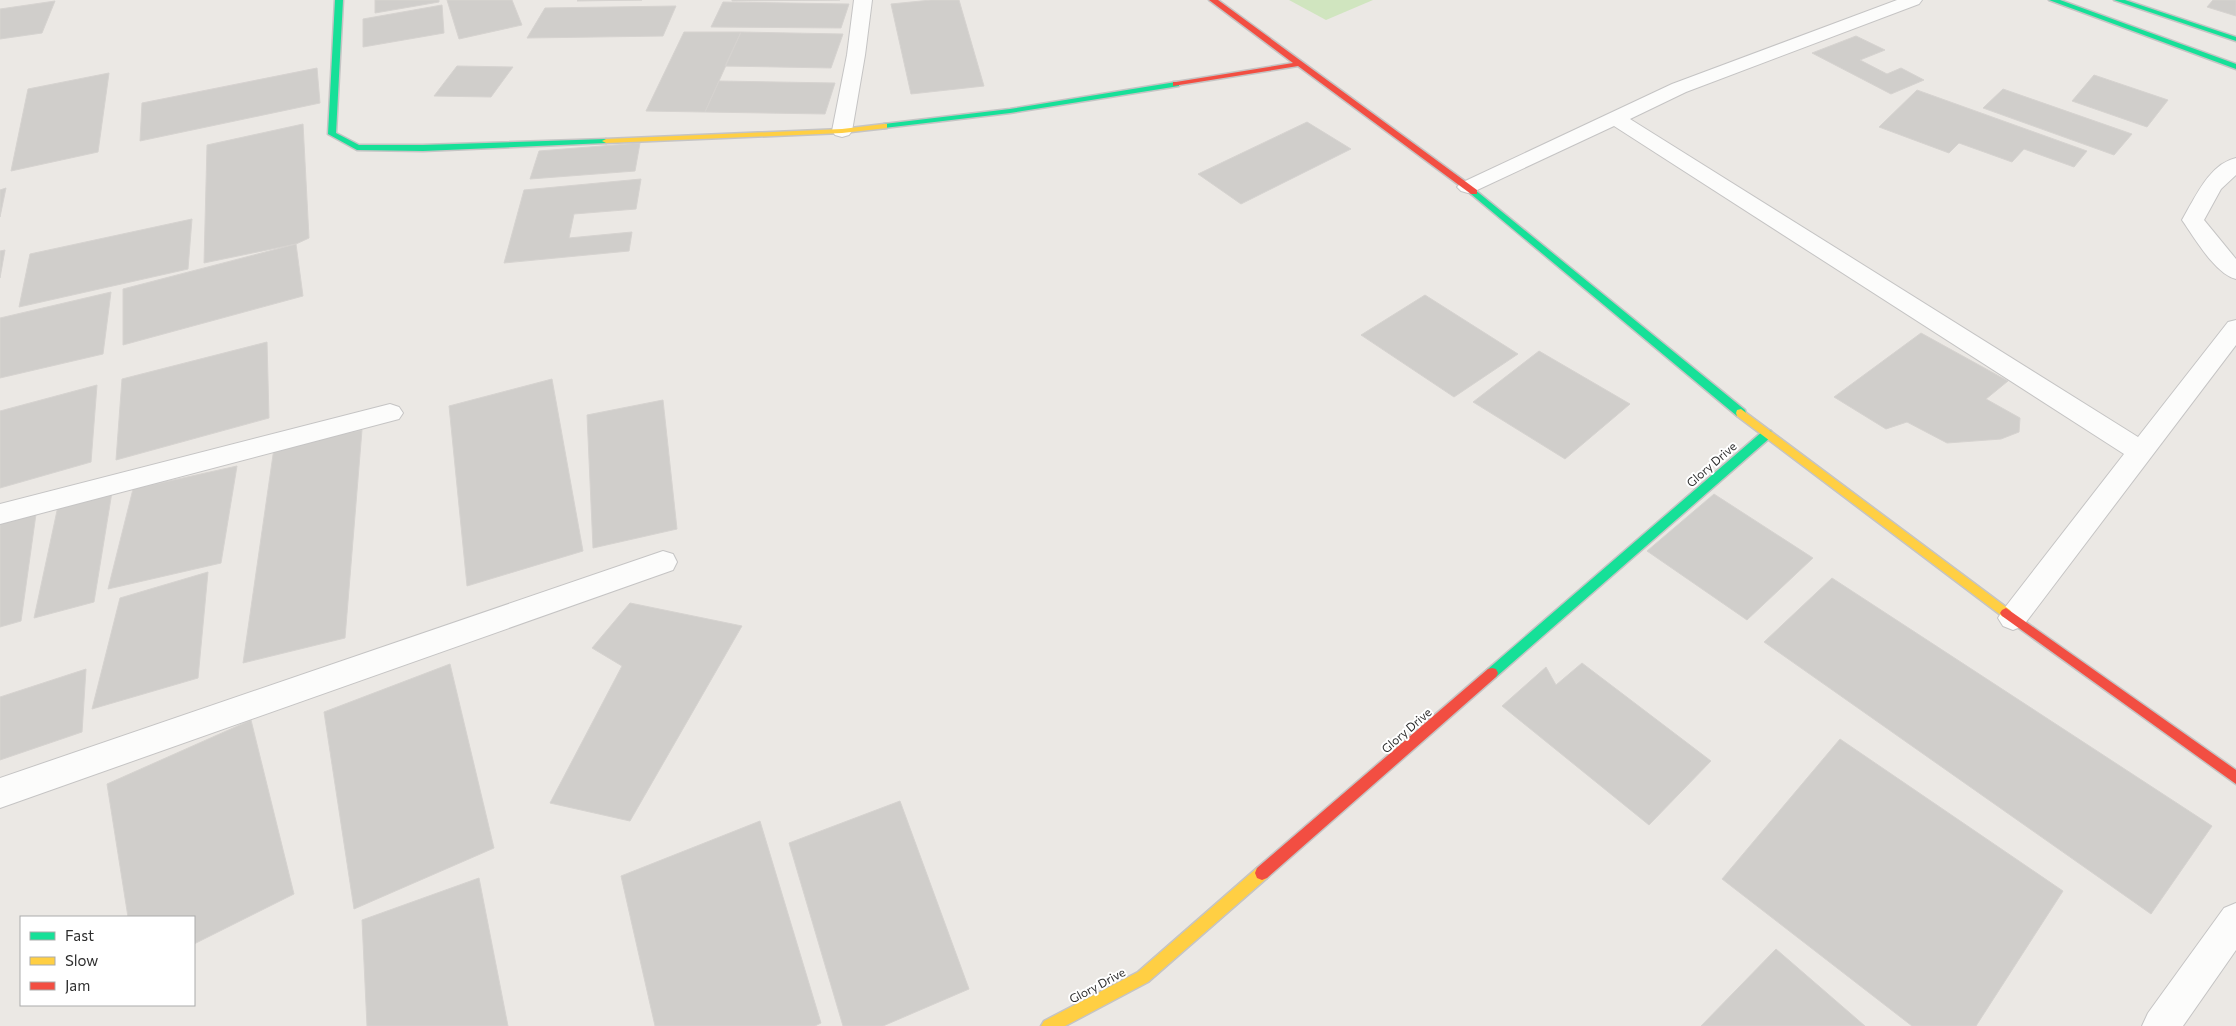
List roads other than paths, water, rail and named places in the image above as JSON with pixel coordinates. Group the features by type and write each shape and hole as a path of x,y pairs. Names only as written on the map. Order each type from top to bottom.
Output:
{"street":[{"path":"338,0 332,134 357,147 422,148 842,131 1010,110 1299,64"},
{"path":"842,131 856,56 863,0"},
{"path":"1213,0 1468,187 1767,434 2013,618 2236,778"},
{"path":"1468,187 1680,88 1913,0"},
{"path":"2053,0 2236,67"},
{"path":"2118,0 2236,39"},
{"path":"1615,118 2141,452"},
{"path":"2236,164 2212,186 2193,220 2214,249 2236,272"},
{"path":"2013,618 2236,328"},
{"path":"0,514 390,413"},
{"name":"Glory Drive","path":"1049,1026 1143,977 1767,434"},
{"path":"0,793 663,562"},
{"path":"2161,1026 2236,920"}]}
